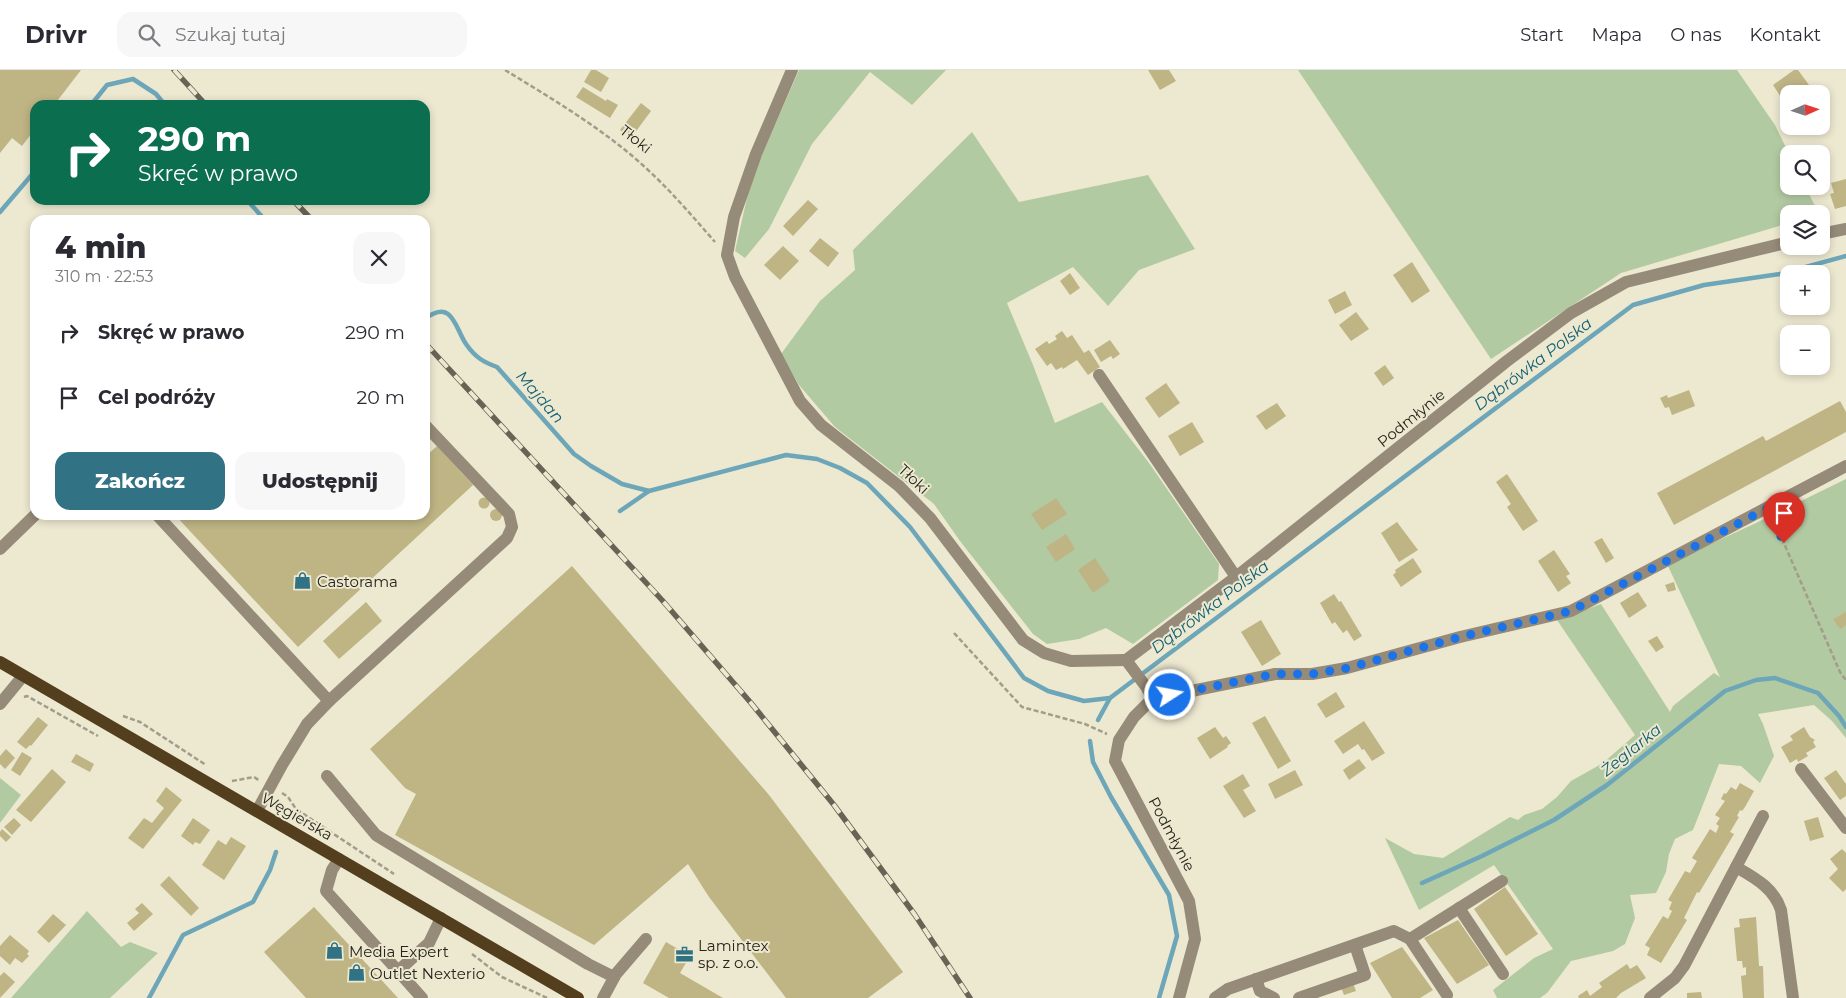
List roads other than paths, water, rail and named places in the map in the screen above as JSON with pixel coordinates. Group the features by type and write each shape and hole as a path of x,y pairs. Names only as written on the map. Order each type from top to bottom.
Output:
{"main road":[{"name":"Węgierska","path":"0,662 575,997"}],"street":[{"name":"Tłoki","path":"792,70 756,154 734,217 727,256 735,277 800,402 821,425 899,486 930,518 1023,640 1044,653 1071,661 1129,664"},
{"path":"1830,232 1846,228"},
{"name":"Podmłynie","path":"1129,664 1507,361 1571,313 1626,282 1780,244"},
{"path":"1099,374 1236,577"},
{"path":"257,811 307,724 329,701 507,538 512,527 509,514 430,430"},
{"path":"1129,664 1150,694 1275,674 1312,674 1348,668 1460,637 1571,611 1846,466"},
{"path":"0,549 30,520"},
{"path":"162,520 329,701"},
{"path":"0,704 23,676"},
{"name":"Podmłynie","path":"1150,694 1119,740 1115,761 1189,902 1195,939 1179,998"},
{"path":"1801,769 1846,828"},
{"path":"328,776 376,835 588,964 614,977"},
{"path":"1656,996 1675,978 1684,966 1763,816"},
{"path":"339,859 332,870 326,891 422,998"},
{"path":"1736,867 1765,885 1774,894 1782,910 1793,998"},
{"path":"1410,939 1502,881"},
{"path":"1459,908 1503,974"},
{"path":"398,971 429,943 441,918"},
{"path":"1215,998 1228,988 1394,931 1410,939 1447,995"},
{"path":"603,998 614,977 646,939"},
{"path":"1299,998 1365,975 1355,945"},
{"path":"1256,979 1260,991 1274,998"}],"waterway":[{"name":"Majdan","path":"95,100 107,85 133,79 156,94 161,100"},
{"name":"Majdan","path":"0,212 30,177"},
{"name":"Majdan","path":"252,205 260,215"},
{"name":"Dąbrówka Polska","path":"620,511 649,491 786,455 817,459 840,468 867,483 910,527 1024,678 1048,691 1084,701 1110,698 1633,305 1704,285 1780,274 1846,256"},
{"name":"Majdan","path":"430,316 442,312 448,314 456,324 462,338 476,356 497,367 574,454 622,484 649,491"},
{"name":"Żeglarka","path":"1422,883 1554,820 1607,785 1725,691 1756,680 1775,678 1818,693 1839,716 1846,727"},
{"path":"1098,720 1110,698"},
{"path":"1090,741 1093,762 1111,797 1169,895 1177,936 1159,998"},
{"name":"Dąbrówka Polska","path":"149,998 183,935 253,902 270,870 276,852"}],"railway":[{"path":"174,70 201,100"},
{"path":"298,205 307,215"},
{"path":"430,348 662,600 751,703 834,805 915,915 970,998"}],"place":[{"name":"Castorama","path":"303,581"},
{"name":"Media Expert","path":"335,951"},
{"name":"Lamintex sp. z o.o.","path":"684,954"},
{"name":"Outlet Nexterio","path":"356,973"}]}
